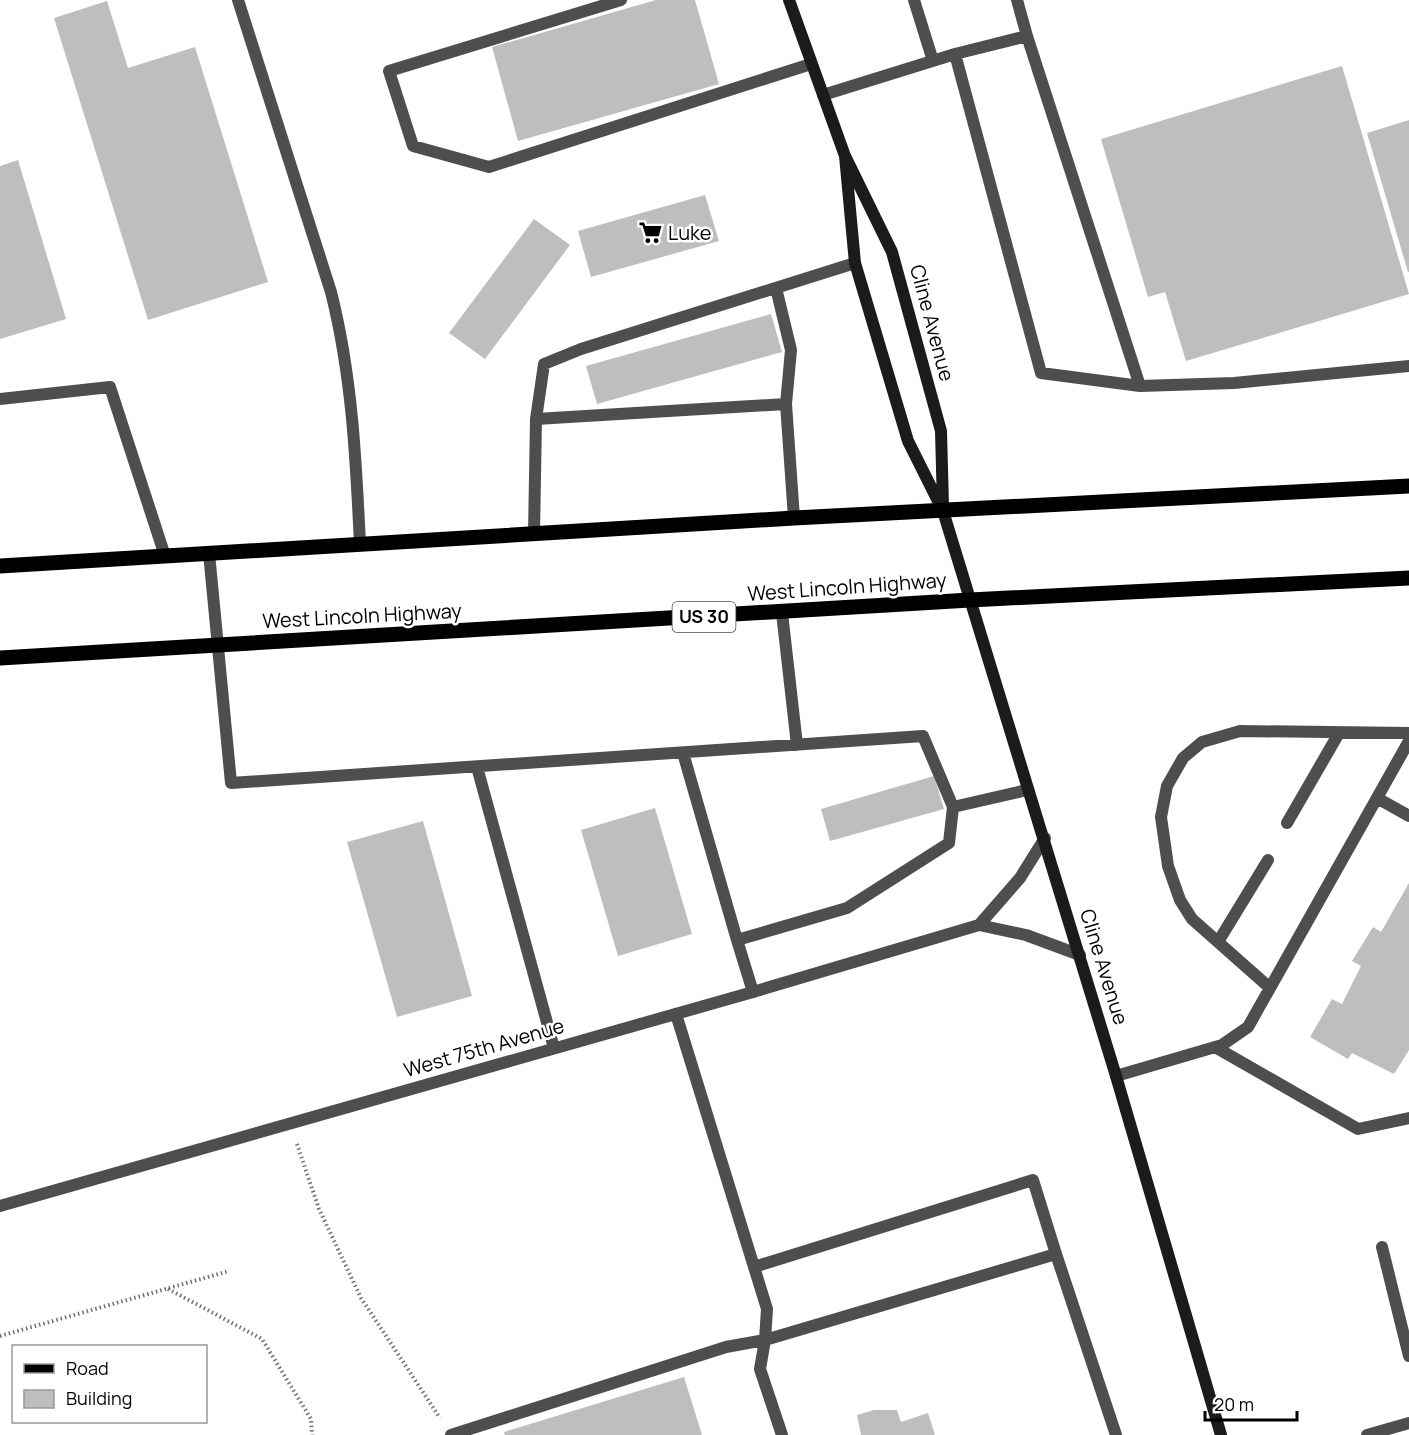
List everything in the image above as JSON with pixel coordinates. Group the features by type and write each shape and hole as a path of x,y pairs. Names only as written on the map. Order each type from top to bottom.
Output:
{"main road":[{"path":"0,566 794,519 1409,486"},
{"name":"West Lincoln Highway","path":"0,658 970,600 1409,578"}],"street":[{"path":"238,0 331,292 341,333 348,374 360,544"},
{"path":"621,0 389,71 413,146 489,167 811,64"},
{"name":"Cline Avenue","path":"789,0 845,156 892,252 941,431 944,511"},
{"path":"914,0 933,61"},
{"path":"1017,0 1140,386"},
{"path":"823,95 955,54 1027,36"},
{"path":"955,54 1041,374 1140,386 1234,383 1409,366"},
{"name":"Cline Avenue","path":"845,156 855,263 908,441 944,511 1027,790 1045,838 1221,1435"},
{"path":"534,534 536,419 544,364 581,349 855,263"},
{"path":"776,288 791,350 786,405 794,519"},
{"path":"0,399 110,387 165,556"},
{"path":"536,419 786,405"},
{"path":"209,553 231,783 923,736 953,807 949,843 848,908 737,940"},
{"path":"782,613 797,745"},
{"path":"1270,988 1192,919 1180,900 1168,866 1161,817 1167,786 1184,758 1202,742 1240,731 1409,733"},
{"path":"1287,823 1339,733"},
{"path":"1116,1076 1215,1047 1248,1027 1409,741"},
{"path":"683,753 753,992"},
{"path":"477,767 554,1048"},
{"path":"953,807 1027,790"},
{"path":"1377,798 1409,816"},
{"path":"979,925 1020,878 1045,838"},
{"path":"1218,942 1268,860"},
{"name":"West 75th Avenue","path":"0,1206 753,992 979,925 1026,935 1080,955"},
{"path":"675,1014 767,1309 760,1369 782,1435"},
{"path":"1215,1047 1358,1129 1409,1118"},
{"path":"754,1267 1033,1180 1116,1435"},
{"path":"1382,1247 1409,1356"},
{"path":"450,1434 726,1347 765,1340 1056,1254"},
{"path":"1367,1435 1409,1423"}],"path":[{"path":"290,1124 319,1209 362,1298 450,1434"},
{"path":"0,1336 229,1271"},
{"path":"167,1288 262,1339 311,1419 312,1435"}],"building":[{"path":"656,0 695,0 719,84 518,141 492,47"},
{"path":"107,1 128,68 195,47 268,282 148,320 54,18"},
{"path":"1342,66 1409,294 1186,361 1165,292 1148,297 1101,139"},
{"path":"1409,120 1409,272 1408,272 1367,133"},
{"path":"18,160 66,319 0,339 0,166"},
{"path":"705,195 719,241 591,277 578,231"},
{"path":"534,219 570,245 485,359 449,333"},
{"path":"771,314 782,352 597,404 586,366"},
{"path":"934,776 944,809 830,841 821,809"},
{"path":"655,808 692,934 618,956 581,830"},
{"path":"423,821 472,996 397,1017 347,842"},
{"path":"1409,883 1409,1050 1394,1074 1352,1053 1348,1059 1310,1037 1332,999 1342,1004 1361,966 1352,961 1373,927 1381,932"},
{"path":"684,1377 702,1435 505,1435 504,1432"},
{"path":"874,1410 897,1410 901,1422 928,1413 935,1435 861,1435 857,1415"}],"place":[{"name":"Luke","path":"650,233"}]}
